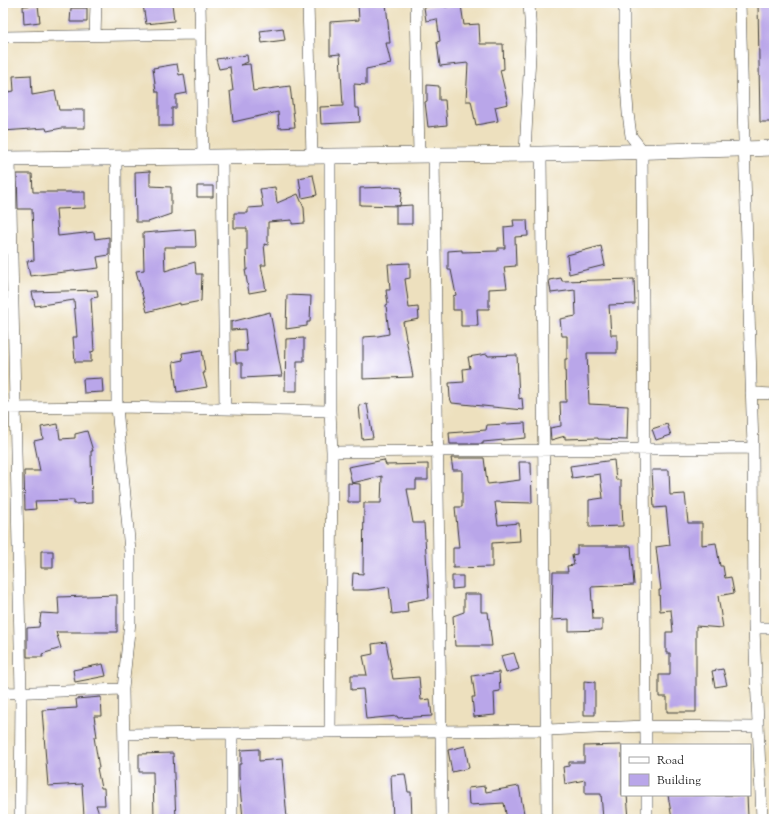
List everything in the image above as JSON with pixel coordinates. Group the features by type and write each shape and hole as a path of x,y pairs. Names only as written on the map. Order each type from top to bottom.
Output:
{"street":[{"path":"96,3 96,36"},
{"path":"200,3 203,156"},
{"path":"308,3 312,156"},
{"path":"416,3 419,155"},
{"path":"525,153 531,36 529,3"},
{"path":"624,3 624,57 628,113 631,136 642,150 646,744"},
{"path":"740,3 743,148 754,448 754,628 762,819"},
{"path":"3,37 200,34"},
{"path":"20,819 21,693 9,408 7,159 541,154 642,150 774,148"},
{"path":"434,154 439,453 442,819"},
{"path":"541,154 547,819"},
{"path":"330,155 330,411 332,452 330,732"},
{"path":"222,156 225,409"},
{"path":"116,158 117,407 130,551 130,622 123,689 125,819"},
{"path":"751,393 774,394"},
{"path":"9,408 117,407 330,411"},
{"path":"332,452 439,453 644,448 754,448"},
{"path":"754,628 774,628"},
{"path":"3,693 123,689"},
{"path":"124,734 547,730 646,726 757,727"},
{"path":"232,733 232,819"},
{"path":"647,796 647,819"}],"building":[{"path":"172,3 174,21 146,24 143,5"},
{"path":"386,3 390,43 386,43 391,64 366,69 366,85 354,84 355,108 359,108 360,122 321,124 320,107 343,106 340,54 330,55 330,22 359,20 358,4"},
{"path":"758,3 774,3 774,122 760,122"},
{"path":"38,5 40,22 24,24 23,6"},
{"path":"444,5 445,7 461,5 464,25 479,24 480,44 503,44 504,69 500,70 508,104 495,107 498,121 476,125 471,101 466,101 468,63 440,66 437,42 440,41 437,19 426,21 424,7"},
{"path":"71,8 87,8 87,22 70,22"},
{"path":"283,28 285,40 262,43 260,31"},
{"path":"247,55 248,62 240,65 250,64 253,91 290,86 295,127 279,128 278,112 233,122 230,91 233,91 230,67 219,69 216,59"},
{"path":"177,64 179,75 184,74 187,93 176,95 176,108 172,108 172,126 159,126 159,92 156,92 153,68"},
{"path":"31,75 32,95 55,91 59,110 85,110 85,128 62,128 47,131 46,128 3,131 3,119 7,119 3,93 14,91 13,76"},
{"path":"427,85 439,86 439,100 445,100 447,125 428,127 425,102 427,101"},
{"path":"150,171 150,186 171,187 171,214 148,222 136,222 135,172"},
{"path":"17,174 32,174 33,192 85,192 85,208 56,209 58,236 94,232 95,239 109,237 109,255 97,257 99,268 30,276 27,261 34,260 32,209 18,209"},
{"path":"313,175 317,195 302,198 299,178"},
{"path":"197,186 213,186 213,197 197,197"},
{"path":"275,187 277,203 298,194 304,208 305,223 292,224 292,220 268,222 268,245 264,244 266,265 261,265 266,290 249,293 245,270 247,270 247,228 234,228 234,213 248,213 248,208 263,207 260,189"},
{"path":"360,188 402,188 400,206 360,205"},
{"path":"412,205 412,224 396,224 396,206"},
{"path":"513,220 527,220 528,236 515,237 516,266 504,267 507,288 489,289 489,309 477,309 478,326 461,326 461,310 453,310 453,296 456,295 451,270 448,270 448,251 498,251 498,248 505,248 504,227 514,226"},
{"path":"195,229 195,247 164,247 165,271 195,262 196,274 202,274 201,301 180,305 180,303 147,312 136,271 144,270 143,233"},
{"path":"601,246 605,265 569,274 567,255"},
{"path":"410,263 410,278 405,279 409,308 418,307 419,319 403,322 413,377 363,379 363,337 389,334 386,305 388,304 386,290 390,290 388,264"},
{"path":"561,278 562,281 634,279 635,304 609,305 611,335 617,335 617,353 587,353 589,404 628,406 627,440 598,438 565,439 565,436 551,440 550,428 561,426 560,402 566,402 565,359 567,359 567,336 562,336 560,319 576,316 575,290 551,293 549,280"},
{"path":"97,290 98,297 91,298 94,351 91,352 91,362 75,362 73,337 77,337 74,300 35,306 32,292"},
{"path":"287,295 311,296 310,322 307,322 307,326 286,329"},
{"path":"270,312 282,376 242,378 242,363 236,363 235,351 247,351 245,329 231,330 231,322"},
{"path":"304,338 304,361 297,361 297,391 285,391 286,339"},
{"path":"202,350 205,373 203,373 207,387 177,392 173,362 183,360 182,353"},
{"path":"487,354 488,356 517,355 519,399 522,398 523,410 452,403 450,398 449,383 464,382 463,369 470,368 468,357"},
{"path":"102,378 103,392 84,393 83,379"},
{"path":"367,404 373,438 362,439 359,405"},
{"path":"525,423 526,438 483,442 483,444 450,444 449,433 486,430 487,425"},
{"path":"58,424 60,439 75,438 75,434 87,431 93,451 91,451 92,503 74,504 74,500 35,501 36,509 25,510 24,471 40,471 34,441 43,439 41,427"},
{"path":"667,424 671,435 656,440 652,429"},
{"path":"451,458 484,458 488,484 520,480 519,462 531,462 532,503 495,502 498,525 519,523 520,541 492,543 492,567 453,568 453,548 459,548 455,507 462,507 462,470 453,470"},
{"path":"384,460 386,465 428,464 428,480 416,480 416,489 407,489 413,523 424,523 429,598 407,602 408,612 392,614 389,587 368,590 352,590 353,573 363,574 364,503 381,503 382,476 352,483 348,467"},
{"path":"614,460 616,480 621,480 623,526 589,527 589,500 603,498 600,474 572,478 570,466"},
{"path":"652,470 669,470 670,495 685,494 688,523 702,523 702,545 716,543 720,566 723,566 725,578 731,577 734,593 718,596 723,628 696,626 696,712 667,712 667,697 659,697 659,675 670,675 670,653 666,653 666,632 673,632 671,610 660,611 659,590 661,590 656,547 670,545 666,507 654,508"},
{"path":"348,483 360,484 360,502 348,502"},
{"path":"577,546 631,546 634,585 591,587 593,619 602,619 602,630 569,631 569,619 552,620 553,572 568,572 567,566 574,565 572,555 577,554"},
{"path":"41,551 53,551 53,568 41,568"},
{"path":"452,576 463,576 463,588 452,589"},
{"path":"464,594 481,594 481,612 488,612 492,646 455,646 453,616 464,612"},
{"path":"117,595 117,632 56,632 61,648 42,654 43,657 27,657 27,628 39,627 41,613 59,614 58,597"},
{"path":"386,642 393,679 419,677 421,700 430,699 432,716 398,718 397,716 366,719 363,689 351,690 351,675 367,675 363,656 373,654 372,644"},
{"path":"514,653 519,669 506,673 501,656"},
{"path":"103,664 106,676 75,682 73,670"},
{"path":"723,669 727,685 715,687 712,671"},
{"path":"499,672 500,691 494,692 495,715 474,717 472,697 475,697 472,676"},
{"path":"584,681 595,682 595,715 584,715"},
{"path":"101,697 102,716 94,716 97,737 94,737 99,768 97,768 101,788 104,788 105,805 96,805 99,814 84,817 82,784 48,786 42,710 77,708 76,699"},
{"path":"621,745 621,796 627,796 629,819 603,819 601,794 585,794 585,780 565,784 563,767 569,766 569,762 584,762 584,746"},
{"path":"465,746 469,768 452,772 448,750"},
{"path":"259,749 259,761 282,759 287,819 243,819 239,776 241,750"},
{"path":"173,753 176,819 154,819 153,772 139,772 139,754"},
{"path":"405,774 408,792 411,792 412,819 393,819 391,775"},
{"path":"485,786 486,792 519,786 525,819 507,819 504,803 469,805 468,788"},
{"path":"668,796 747,796 748,817 738,819 672,819"}]}
